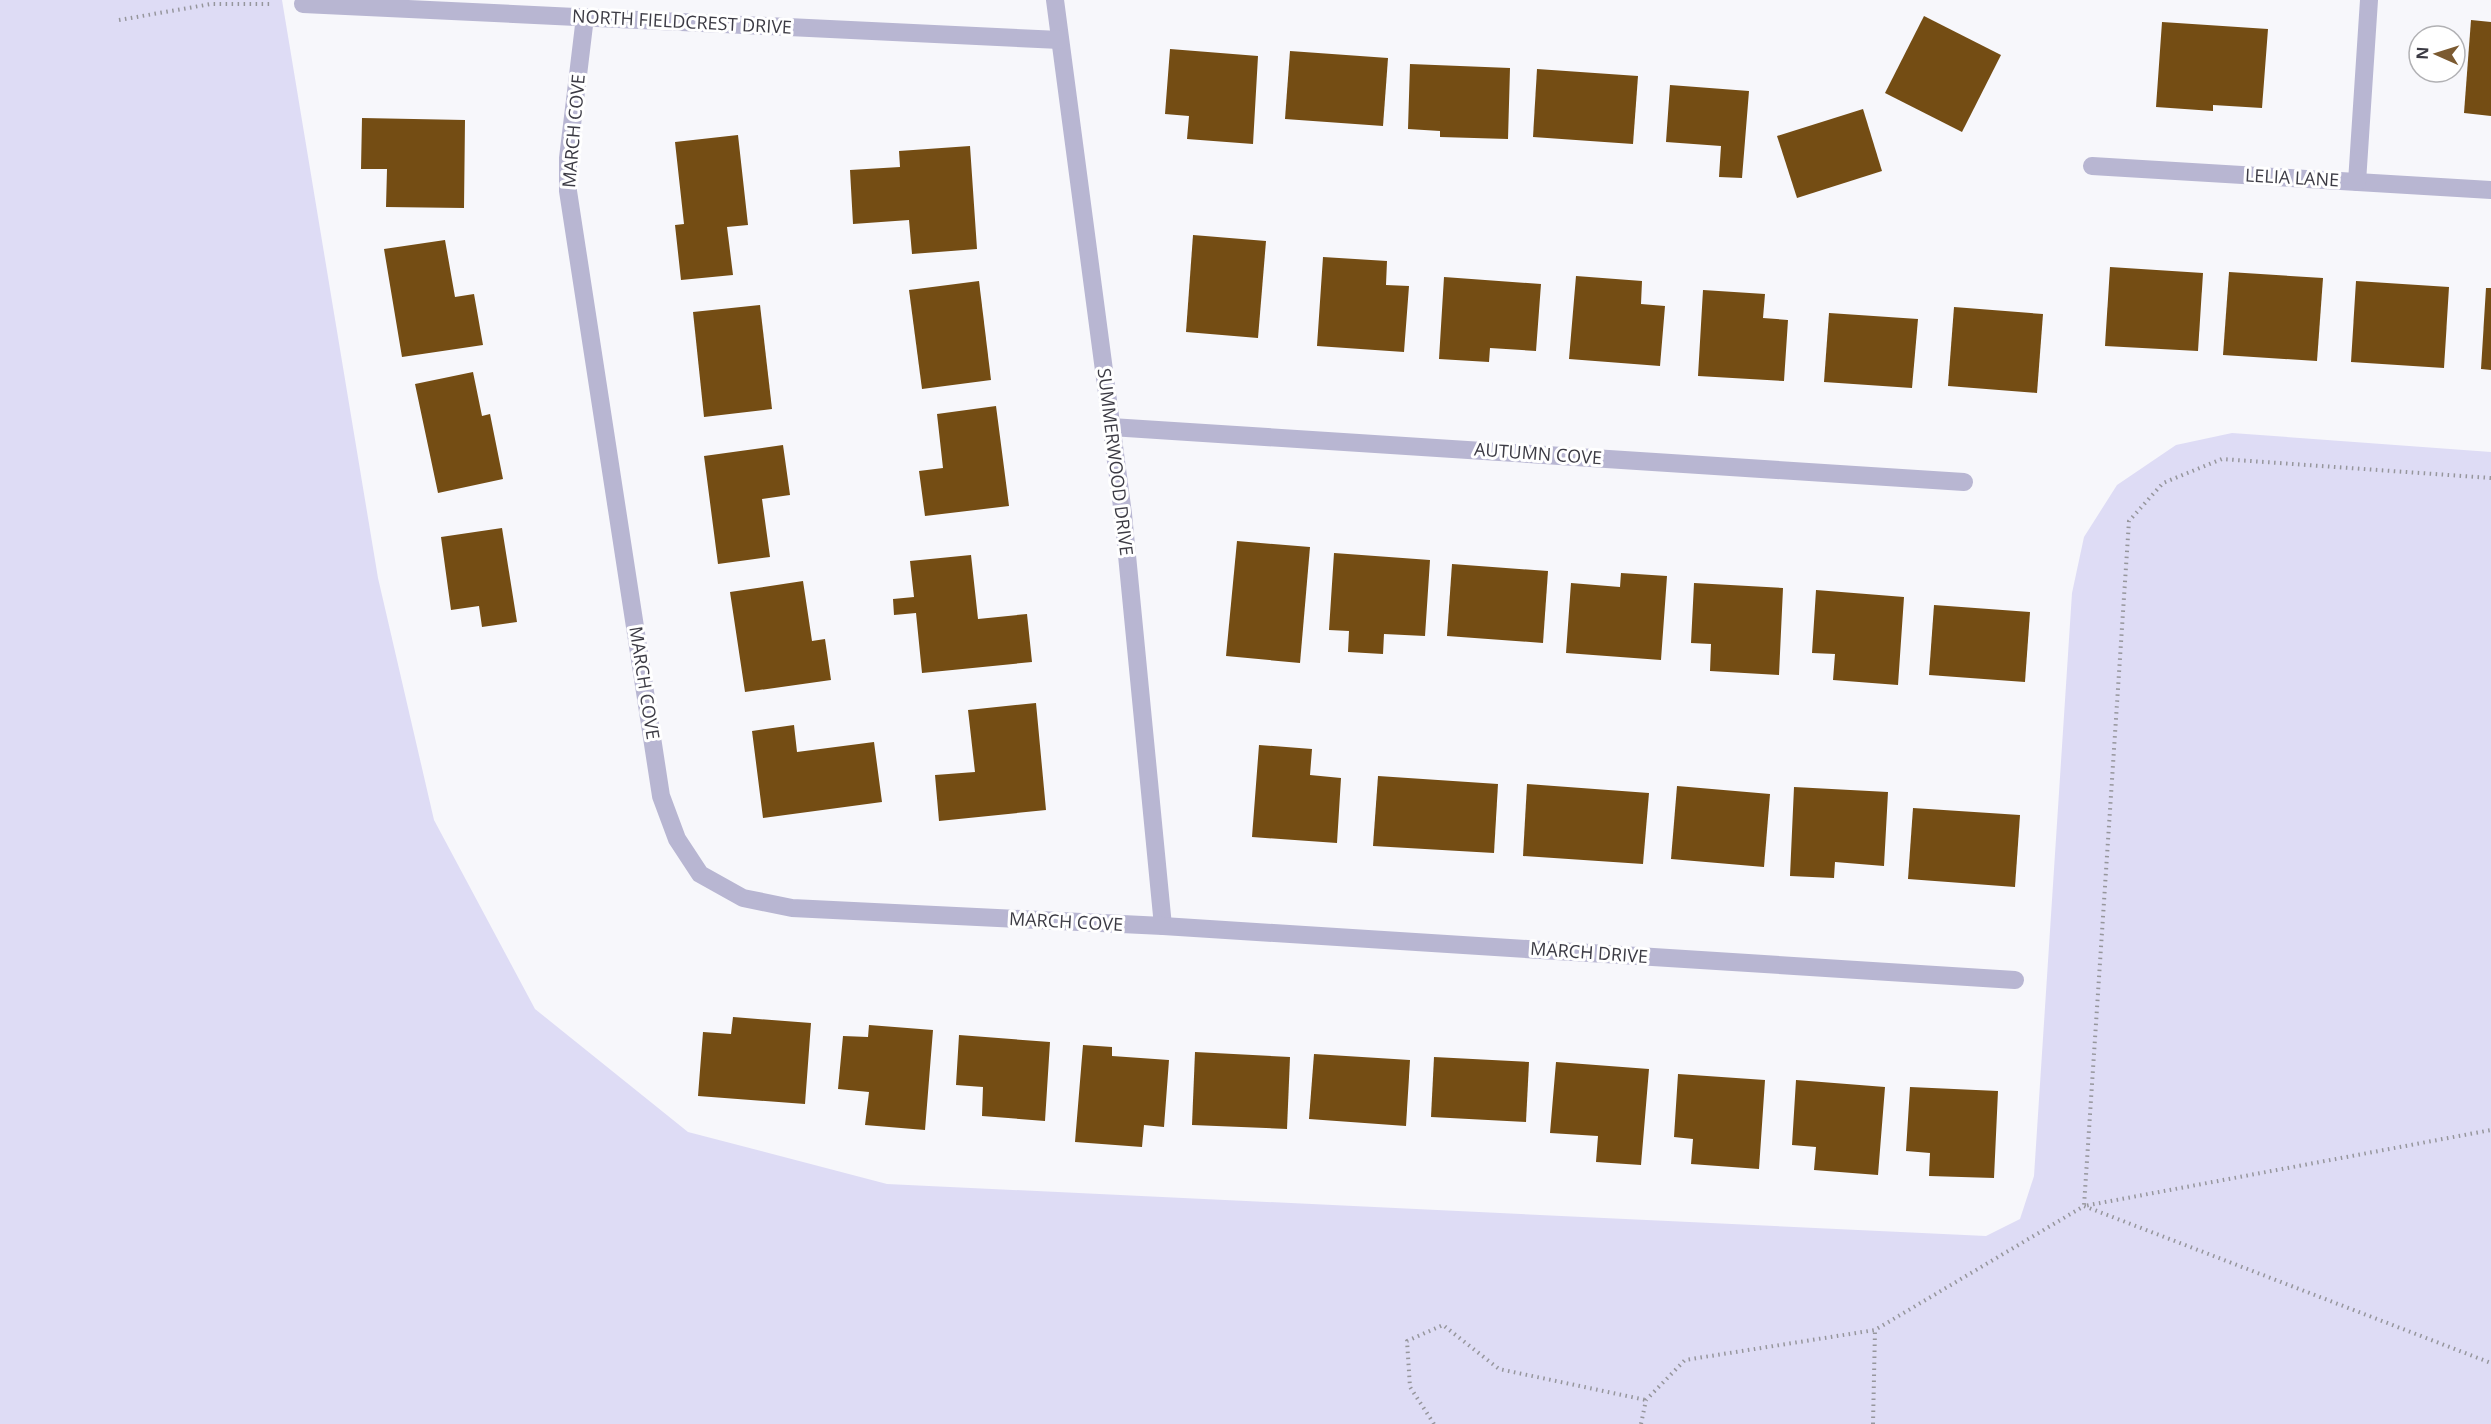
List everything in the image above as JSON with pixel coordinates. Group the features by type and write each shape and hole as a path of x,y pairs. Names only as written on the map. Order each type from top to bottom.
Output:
{"street":[{"name":"SUMMERWOOD DRIVE","path":"1055,0 1124,514 1163,926"},
{"path":"2357,182 2369,0"},
{"name":"NORTH FIELDCREST DRIVE","path":"303,4 1060,40"},
{"name":"MARCH COVE","path":"585,17 568,158 568,191 661,796 677,838 700,874 743,898 792,908 1163,926"},
{"name":"LELIA LANE","path":"2092,166 2491,190"},
{"name":"AUTUMN COVE","path":"1111,427 1964,482"},
{"name":"MARCH DRIVE","path":"1163,926 2015,980"}],"path":[{"path":"119,20 211,4 303,4"},
{"path":"2084,1206 2129,521 2163,483 2222,459 2491,478"},
{"path":"1641,1424 1646,1400 1685,1360 1875,1330 2084,1206 2491,1130"},
{"path":"2084,1206 2491,1363"},
{"path":"1434,1424 1410,1387 1407,1341 1443,1325 1499,1369 1646,1400"},
{"path":"1874,1424 1875,1330"}],"shaded area":[{"path":"0,0 282,0 378,578 434,820 535,1009 688,1132 887,1184 1986,1236 2020,1219 2034,1176 2072,593 2084,537 2117,485 2176,445 2232,433 2491,452 2491,1424 0,1424"}],"building":[{"path":"1924,16 2001,55 1962,132 1885,93"},
{"path":"2471,20 2491,22 2491,116 2464,113"},
{"path":"2162,22 2268,29 2262,108 2213,105 2213,111 2156,107"},
{"path":"1170,49 1258,56 1253,144 1187,139 1189,116 1165,114"},
{"path":"1290,51 1388,58 1383,126 1285,119"},
{"path":"1410,64 1510,68 1508,139 1440,137 1440,131 1408,129"},
{"path":"1537,69 1638,76 1633,144 1533,137"},
{"path":"1670,85 1749,91 1742,178 1719,177 1721,146 1666,142"},
{"path":"1863,109 1882,171 1797,198 1777,136"},
{"path":"362,118 465,120 464,208 386,207 387,169 361,169"},
{"path":"738,135 748,225 727,227 733,275 681,280 675,225 684,224 675,142"},
{"path":"970,146 977,249 912,254 909,220 853,224 850,170 900,167 899,151"},
{"path":"1193,235 1266,241 1258,338 1186,332"},
{"path":"445,240 455,297 474,294 483,345 402,357 384,249"},
{"path":"1323,257 1387,261 1386,285 1409,286 1404,352 1317,346"},
{"path":"2110,267 2203,273 2198,351 2105,346"},
{"path":"2229,272 2323,278 2317,361 2223,355"},
{"path":"1576,276 1642,281 1641,304 1665,306 1660,366 1569,359"},
{"path":"1444,277 1541,284 1536,351 1490,348 1489,362 1439,359"},
{"path":"979,281 991,380 922,389 909,290"},
{"path":"2356,281 2449,287 2444,368 2351,362"},
{"path":"2486,288 2491,288 2491,370 2481,369"},
{"path":"1703,290 1765,294 1763,318 1788,320 1784,381 1698,376"},
{"path":"760,305 772,409 704,417 693,312"},
{"path":"1954,307 2043,314 2037,393 1948,386"},
{"path":"1829,313 1918,319 1912,388 1824,382"},
{"path":"473,372 482,416 490,414 503,479 438,493 415,384"},
{"path":"996,406 1009,506 925,516 919,471 943,468 937,414"},
{"path":"783,445 790,495 762,499 770,557 718,564 704,456"},
{"path":"502,528 517,622 482,627 479,606 451,610 441,537"},
{"path":"1237,541 1310,547 1300,663 1226,656"},
{"path":"1334,553 1430,560 1425,636 1384,634 1383,654 1348,652 1349,631 1329,630"},
{"path":"971,555 978,619 1027,614 1032,662 922,673 916,613 894,615 893,599 914,597 910,561"},
{"path":"1452,564 1548,571 1543,643 1447,636"},
{"path":"1621,573 1667,576 1661,660 1566,653 1571,583 1620,587"},
{"path":"803,581 812,641 825,639 831,680 745,692 730,592"},
{"path":"1694,583 1783,588 1779,675 1710,671 1711,644 1691,643"},
{"path":"1816,590 1904,597 1898,685 1833,680 1835,654 1812,653"},
{"path":"1934,605 2030,612 2025,682 1929,675"},
{"path":"1036,703 1046,810 939,821 935,775 975,772 968,710"},
{"path":"794,725 797,752 874,742 882,802 763,818 752,731"},
{"path":"1259,745 1312,749 1310,775 1341,778 1337,843 1252,837"},
{"path":"1378,776 1498,784 1494,853 1373,846"},
{"path":"1527,784 1649,793 1643,864 1523,856"},
{"path":"1677,786 1770,794 1764,867 1671,859"},
{"path":"1794,787 1888,792 1884,866 1835,862 1834,878 1790,876"},
{"path":"1913,808 2020,815 2015,887 1908,879"},
{"path":"733,1017 811,1023 805,1104 698,1096 703,1032 731,1034"},
{"path":"869,1025 933,1030 925,1130 865,1125 869,1092 838,1089 843,1036 868,1037"},
{"path":"959,1035 1050,1042 1045,1121 982,1116 983,1087 956,1085"},
{"path":"1083,1045 1112,1047 1112,1056 1169,1060 1164,1127 1144,1125 1142,1147 1075,1142"},
{"path":"1195,1052 1290,1057 1287,1129 1192,1125"},
{"path":"1314,1054 1410,1060 1406,1126 1309,1119"},
{"path":"1434,1057 1529,1062 1526,1122 1431,1117"},
{"path":"1556,1062 1649,1069 1641,1165 1596,1162 1598,1136 1550,1133"},
{"path":"1678,1074 1765,1080 1759,1169 1691,1164 1693,1139 1674,1137"},
{"path":"1796,1080 1885,1087 1878,1175 1814,1170 1816,1147 1792,1145"},
{"path":"1910,1087 1998,1091 1994,1178 1929,1176 1930,1153 1906,1151"}]}
